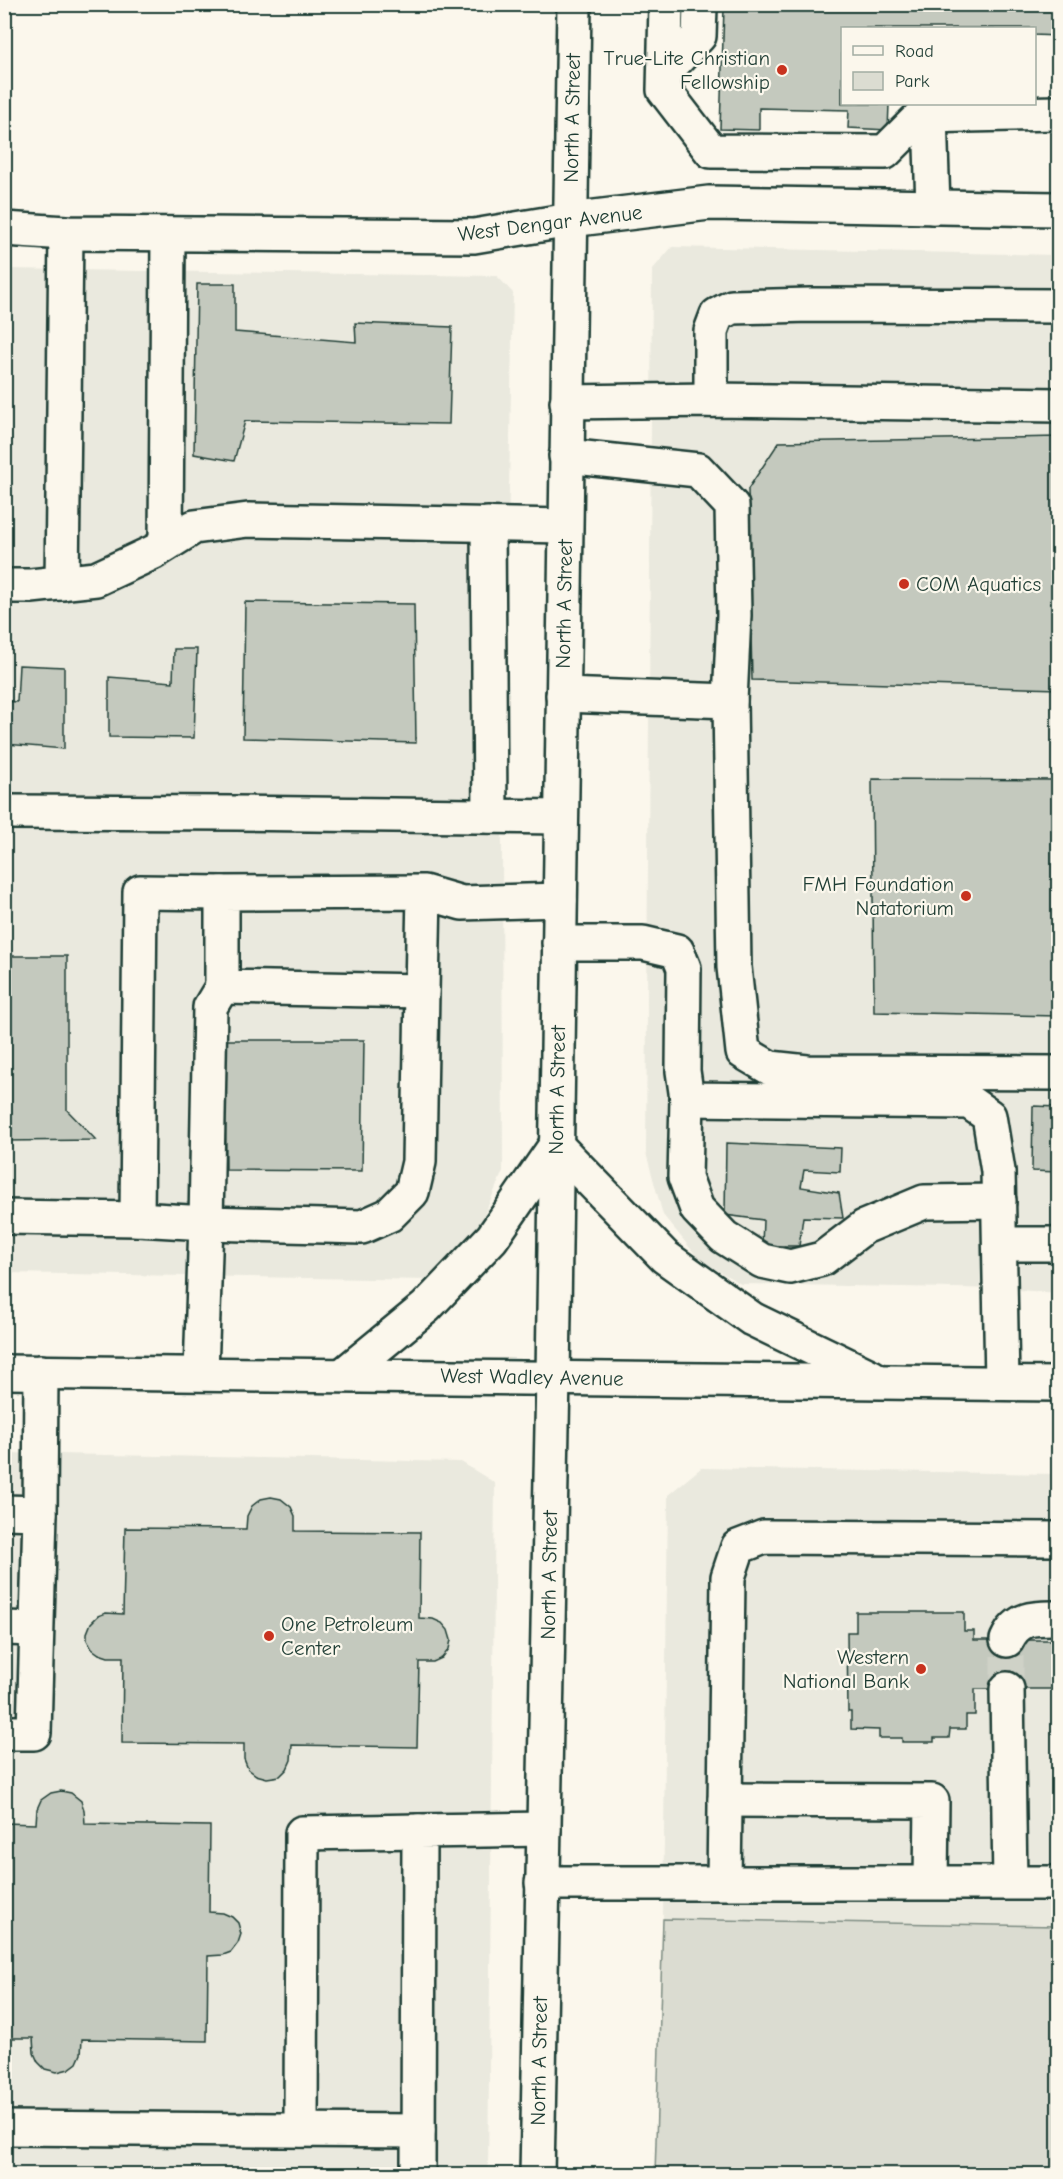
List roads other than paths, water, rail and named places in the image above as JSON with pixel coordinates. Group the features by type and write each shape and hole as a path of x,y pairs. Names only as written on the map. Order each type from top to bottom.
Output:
{"main road":[{"name":"North A Street","path":"537,2175 553,1377 574,4"},
{"path":"666,4 664,90 711,151 885,152 921,116 1059,113"},
{"path":"665,72 699,36 700,7"},
{"path":"930,115 933,207"},
{"name":"West Dengar Avenue","path":"4,230 66,233 474,236 570,220 709,203 1059,209"},
{"path":"62,583 66,233"},
{"path":"166,544 168,234"},
{"path":"711,400 711,331 717,315 732,307 1059,306"},
{"path":"567,402 711,400 1059,405"},
{"path":"566,456 698,470 732,506 734,615 730,701 734,967 743,1052 770,1068 807,1072 1059,1073"},
{"path":"4,585 31,586 96,579 166,544 194,527 248,520 565,526"},
{"path":"488,524 490,816"},
{"path":"563,695 730,701"},
{"path":"4,812 561,817"},
{"path":"137,1219 140,892 424,892 462,903 560,900"},
{"path":"4,1216 362,1227 389,1215 412,1192 419,1162 424,892"},
{"path":"201,1374 210,1007 222,987 222,893"},
{"path":"559,943 643,943 677,951 684,968 683,1071 687,1098 685,1177 697,1209 724,1237 762,1261 790,1267 822,1259 864,1227 924,1202 999,1201"},
{"path":"222,987 422,991"},
{"path":"687,1098 969,1102 989,1116 998,1171 1002,1383"},
{"path":"343,1375 426,1307 492,1238 556,1145 665,1257 752,1319 882,1382"},
{"path":"1000,1244 1059,1244"},
{"name":"West Wadley Avenue","path":"4,1372 1059,1384"},
{"path":"4,1733 34,1733 41,1372"},
{"path":"4,1512 40,1513"},
{"path":"724,1882 728,1577 738,1547 764,1537 1059,1539"},
{"path":"1007,1640 1012,1630 1030,1618 1059,1618"},
{"path":"4,1628 36,1629"},
{"path":"1007,1689 1010,1882"},
{"path":"725,1800 932,1801 931,1882"},
{"path":"301,2130 302,1833 544,1829"},
{"path":"418,1831 418,2175"},
{"path":"542,1883 1059,1883"},
{"path":"4,2128 418,2131"}],"tunnel":[{"path":"1007,1640 1007,1689"}],"place":[{"name":"True-Lite Christian Fellowship","path":"782,70"},
{"name":"COM Aquatics","path":"904,584"},
{"name":"FMH Foundation Natatorium","path":"966,896"},
{"name":"One Petroleum Center","path":"269,1636"},
{"name":"Western National Bank","path":"921,1669"}]}
